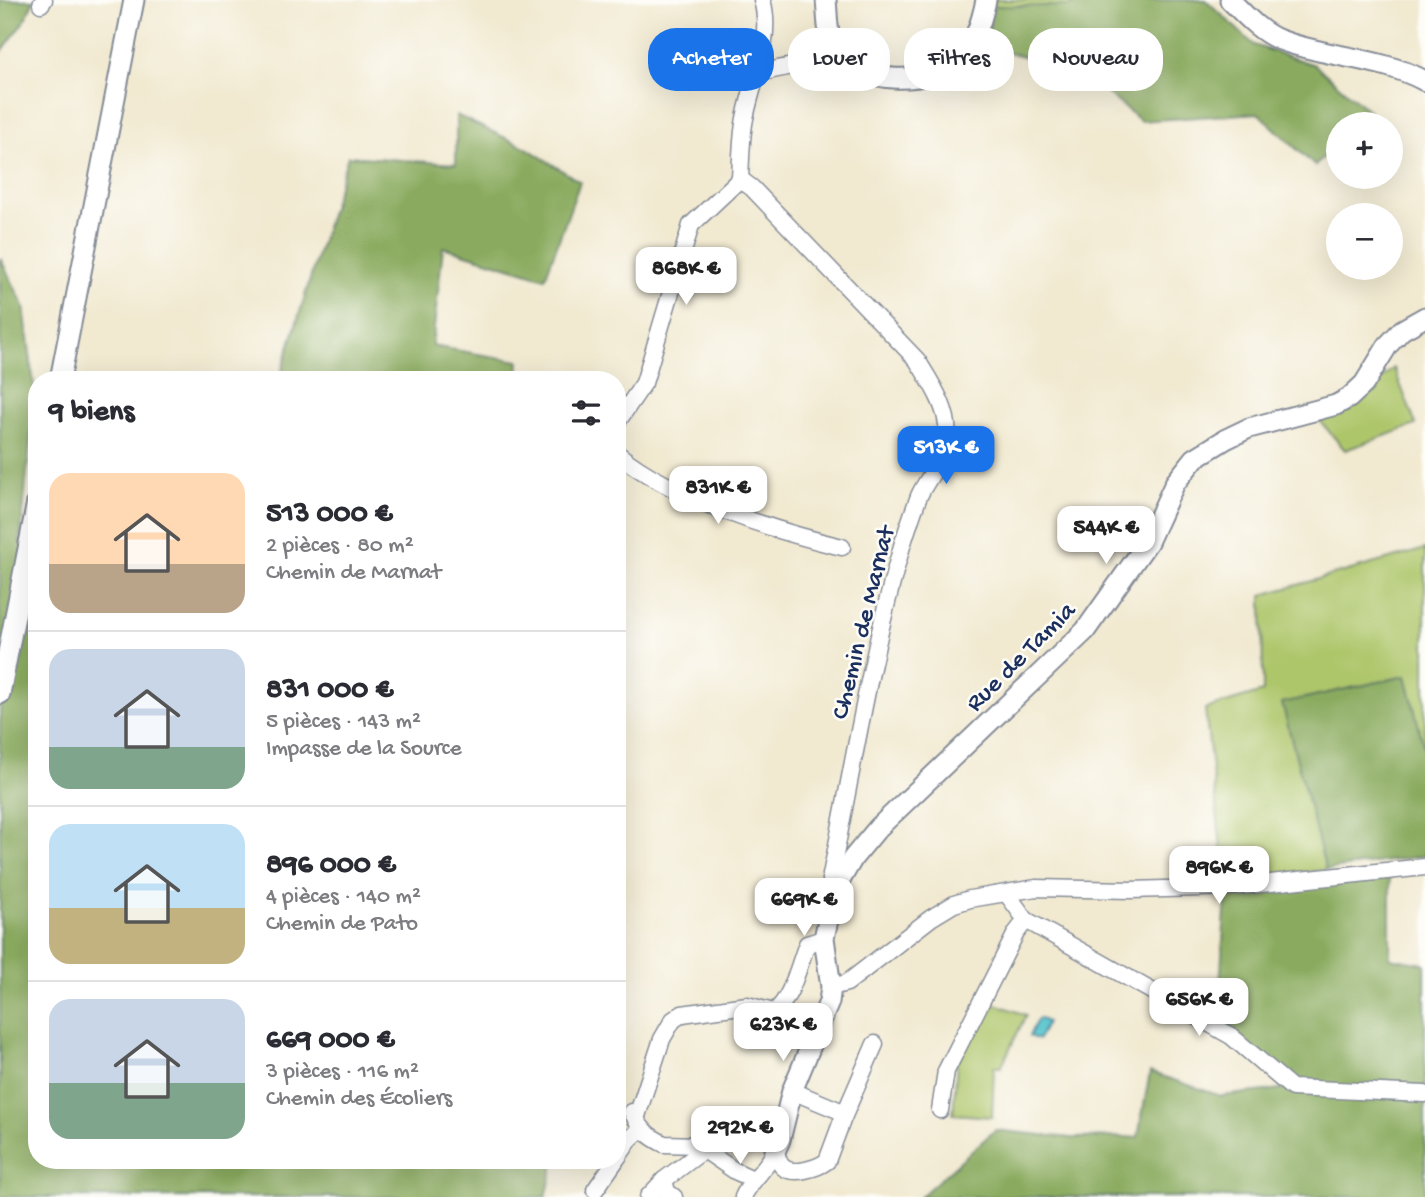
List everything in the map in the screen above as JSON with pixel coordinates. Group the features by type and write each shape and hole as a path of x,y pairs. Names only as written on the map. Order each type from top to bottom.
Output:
{"street":[{"path":"102,153 124,0"},
{"path":"62,371 102,153 134,0"},
{"path":"762,0 764,28"},
{"path":"826,0 828,28"},
{"path":"890,78 935,72 958,60 972,44 986,0"},
{"path":"1230,0 1252,23 1279,39 1388,65 1425,82"},
{"path":"626,409 644,383 691,225 740,179 744,124 752,91"},
{"name":"Chemin de Marnat","path":"740,179 752,188 917,360 937,394 946,418 948,437 944,453 920,495 902,547 883,620 831,875 831,884 835,889"},
{"name":"Rue de Tamia","path":"831,987 824,938 835,889 853,858 878,828 1085,631 1148,542 1175,483 1195,458 1249,428 1325,408 1349,398 1364,384 1388,345 1402,330 1425,317"},
{"path":"626,460 695,498 785,534 842,547"},
{"path":"0,694 28,549"},
{"path":"743,1197 753,1179 769,1163 780,1140 792,1091 829,1002 831,987 847,983 954,904 1036,888 1132,890 1232,887 1425,867"},
{"path":"1007,894 1026,920 1231,1035 1292,1088 1425,1094"},
{"path":"940,1110 946,1071 1016,933 1026,920"},
{"path":"626,1146 631,1138 662,1039 673,1020 682,1014 747,1005 773,1012 777,1010 785,1000 807,944 820,940 825,943"},
{"path":"775,1151 780,1165 786,1170 795,1171 822,1165 827,1161 875,1044"},
{"path":"792,1091 838,1110"},
{"path":"635,1119 664,1144 690,1143 705,1149 735,1171 753,1179"},
{"path":"648,1197 664,1180 705,1149"},
{"path":"595,1190 610,1169"},
{"path":"664,1180 667,1192 674,1197"}],"green space":[{"path":"0,0 34,0 25,20 0,54"},
{"path":"994,0 1079,0 1069,6 993,6"},
{"path":"1079,0 1206,0 1254,45 1315,65 1370,112 1326,112 1326,155 1315,166 1258,113 1141,121 1104,91 1163,91 1163,28 1028,28 1028,58 1014,54 1014,28 988,28 993,6 1069,6"},
{"path":"456,115 525,147 580,182 545,278 443,247 432,346 519,361 518,371 282,371 348,156 456,164"},
{"path":"0,258 24,306 32,371 28,371 28,463 20,542 28,542 28,1169 553,1169 546,1197 0,1197"},
{"path":"1394,368 1416,425 1345,450 1320,421 1346,409"},
{"path":"1425,549 1425,752 1406,676 1282,703 1326,870 1225,881 1205,709 1263,692 1262,595"},
{"path":"1406,676 1425,752 1425,856 1326,870 1282,703"},
{"path":"1390,878 1390,958 1425,964 1425,1197 920,1197 995,1130 1071,1138 1138,1137 1150,1072 1221,1096 1291,1088 1218,1016 1226,895"},
{"path":"985,1000 1026,1015 1001,1067 994,1067 992,1117 953,1114 957,1062"}],"water":[{"path":"1038,1018 1047,1022 1038,1040 1029,1036"}]}
